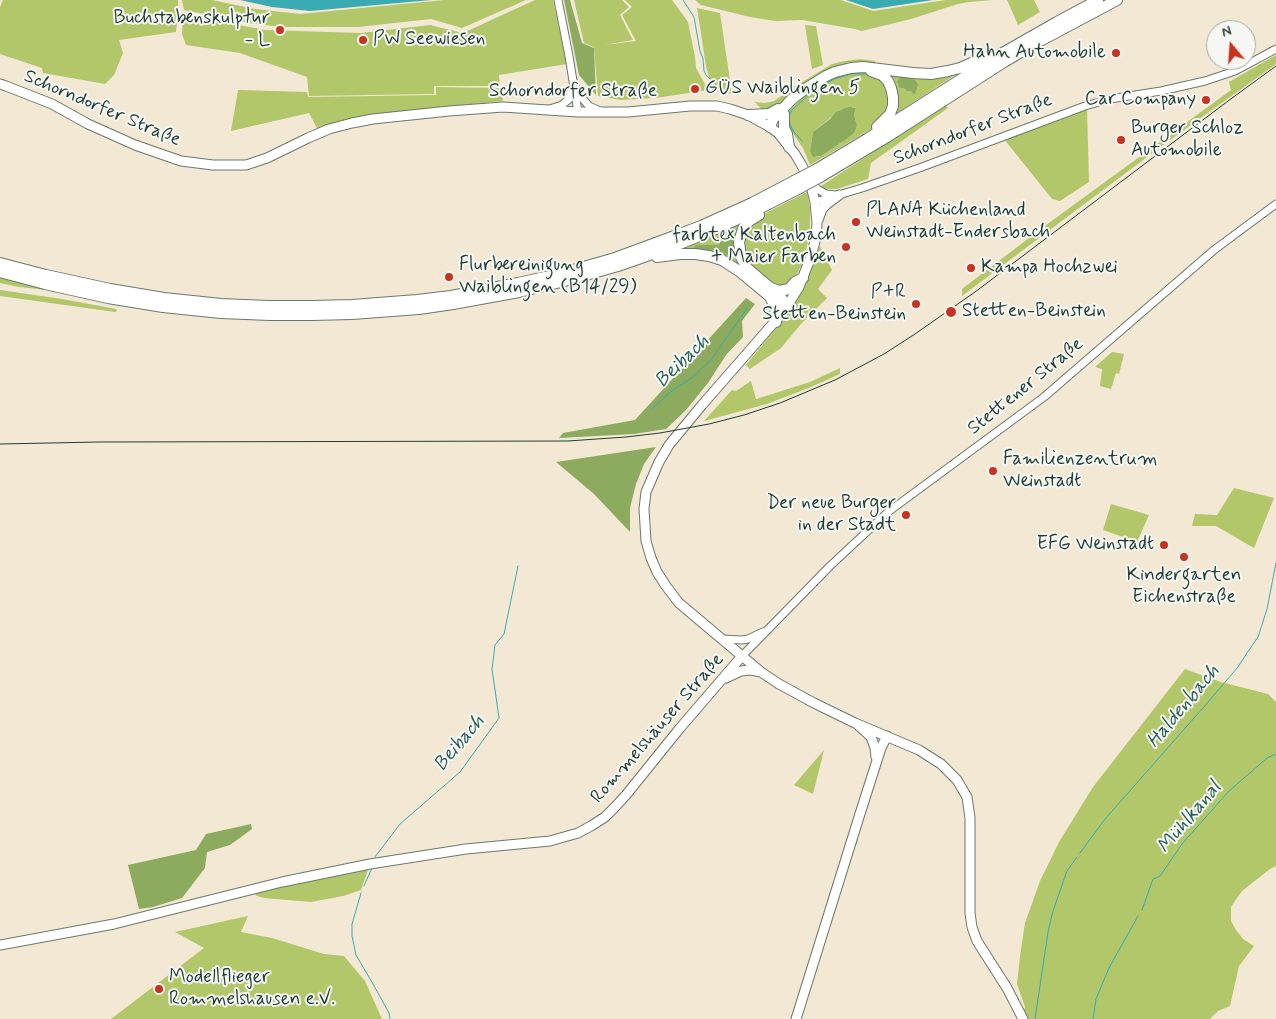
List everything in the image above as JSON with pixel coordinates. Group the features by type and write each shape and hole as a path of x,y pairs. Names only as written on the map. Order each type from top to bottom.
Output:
{"highway":[{"path":"818,173 867,139 999,55 1098,0"},
{"path":"0,263 80,283 139,294 189,301 277,306 386,303 451,296 518,283 588,266 651,245 701,226 796,185 887,136 1011,58 1117,0"},
{"path":"748,115 770,114 785,110 805,89 826,76 841,70 869,67 931,74 960,68 989,55 999,55"},
{"path":"770,127 773,119 803,94 831,76 854,70 866,70 882,76 890,84 893,93 892,110 867,139"},
{"path":"785,110 784,128 789,146"},
{"path":"0,272 78,292 154,305 221,313 312,315 395,311 484,299 561,282 618,266 704,234 770,204 796,185"},
{"path":"770,204 746,225 740,238 739,248 744,264 780,305 786,307"},
{"path":"648,256 660,257 688,254 716,258 769,292 775,306 776,322"},
{"path":"769,292 789,289 803,278"}],"main road":[{"name":"Schorndorfer Straße","path":"0,84 52,104 88,124 135,145 182,161 213,165 246,165 267,158 330,129 352,123 449,111 503,107 578,112 628,112 690,106 730,109 748,115 778,133 789,146 808,177 815,202"},
{"path":"817,223 822,210 839,195"},
{"path":"815,202 816,238 810,260 803,278 786,307 776,322 702,405 658,462 646,492 644,509 646,541 657,572 679,603 761,672 779,684 855,723 919,750 941,764 957,780 967,797 970,818 970,913 972,927 977,941 1007,988 1023,1019"},
{"name":"Rommelshäuser Straße","path":"0,945 114,924 282,882 373,863 466,849 550,841 578,833 605,817 626,795 742,656"},
{"path":"721,680 741,671 761,672"},
{"path":"855,723 871,737 877,762"},
{"path":"796,1019 881,748 887,736"}],"street":[{"path":"558,0 578,112"},
{"name":"Schorndorfer Straße","path":"815,202 922,168 1085,106 1205,81 1235,70 1276,49"},
{"path":"548,110 562,105 569,99 573,82"},
{"path":"573,82 589,106 603,112"},
{"path":"808,177 817,189 826,194 839,195"},
{"name":"Stettener Straße","path":"908,497 1044,397 1214,250 1276,204"},
{"name":"Rommelshäuser Straße","path":"742,656 854,543 888,512 908,497"},
{"path":"722,638 748,639 770,628"}],"green space":[{"path":"3,0 178,0 176,32 119,40 123,53 114,75 105,84 43,73 42,68 0,54 0,7"},
{"path":"182,0 212,0 255,9 300,14 444,0 526,0 462,28 431,19 358,27 281,27 249,23 184,10"},
{"path":"535,0 553,0 567,64 499,75 500,86 434,86 434,94 309,96 307,77 240,53 186,45 182,34 183,15 266,30 361,33 430,25 463,33"},
{"path":"564,0 570,0 582,43 594,48 596,95 579,75"},
{"path":"574,0 622,0 629,7 620,15 633,40 604,45 636,41 622,15 632,7 625,0 672,0 688,22 696,68 708,90 656,98 620,100 598,96 594,47 584,43"},
{"path":"695,0 841,0 873,11 946,0 993,0 958,4 911,19 862,31 802,20 775,21 750,17 701,5"},
{"path":"1007,0 1034,0 1040,12 1018,25"},
{"path":"697,8 720,13 732,94 713,91 706,66"},
{"path":"805,25 816,26 823,65 812,69"},
{"path":"1276,55 1276,64 1159,148 962,296 962,289 1231,90 1229,82 1250,70 1256,70 1256,66"},
{"path":"860,59 875,61 876,64 855,66 776,109 762,110 755,102 765,103 774,101 832,64"},
{"path":"863,71 872,73 888,86 890,107 873,128 810,165 803,148 790,129 786,117 788,112 803,97 820,84 843,74","holes":["856,108 854,115 857,125 855,132 821,156 816,157 810,151 813,132 840,110"]},
{"path":"881,71 961,71 891,117 895,108","holes":["901,77 906,77 918,85 916,92 913,94 911,91 902,89"]},
{"path":"901,77 911,78 916,81 918,85 915,94 900,88 897,81"},
{"path":"436,87 501,88 503,101 436,108 318,130 309,113 231,131 238,90 307,92 308,97 436,95"},
{"path":"946,105 948,108 871,163 868,179 837,189 824,189 821,186"},
{"path":"851,107 856,108 854,115 857,125 855,132 821,156 813,157 810,151 813,132 836,112"},
{"path":"1087,108 1089,182 1060,201 1052,199 1004,139"},
{"path":"807,192 810,208 810,229 802,264 795,278 788,284 776,286 748,265 742,238 756,218"},
{"path":"744,222 741,227 744,268 676,251","holes":["722,237 733,238 734,256 731,258 713,250 694,250 701,245 719,245"]},
{"path":"724,235 730,235 733,238 733,258 713,250 693,249 696,245 719,245"},
{"path":"820,246 832,270 818,289 827,298 801,324 781,348 750,369 746,365 790,311 802,292"},
{"path":"0,275 47,290 0,283"},
{"path":"0,290 62,299 116,309 117,311 0,296"},
{"path":"746,298 755,304 742,321 743,337 726,355 708,383 686,410 666,429 634,434 559,438 563,433 635,420"},
{"path":"1112,352 1124,354 1119,374 1116,373 1111,389 1100,386 1102,369 1095,367"},
{"path":"840,368 840,374 811,387 767,404 704,421 732,390 736,391 751,381 756,399 810,382"},
{"path":"656,447 644,464 636,484 630,508 630,532 594,494 556,462"},
{"path":"1234,488 1274,498 1254,548 1216,526 1192,526 1195,514 1217,515"},
{"path":"1111,504 1149,515 1137,542 1103,530"},
{"path":"1185,669 1221,682 1268,694 1276,702 1276,866 1242,891 1231,907 1231,921 1236,930 1243,939 1254,946 1239,966 1230,1006 1218,1011 1210,1019 1025,1019 1022,1014 1025,1007 1017,984 1020,956 1025,923 1040,881 1059,842 1093,787"},
{"path":"824,750 813,794 794,785"},
{"path":"251,824 252,829 230,845 207,852 205,868 182,898 153,907 139,909 128,865 196,850 206,834"},
{"path":"370,864 361,890 343,896 311,902 264,898 257,896 250,890"},
{"path":"248,916 241,932 272,938 324,954 344,956 365,981 382,1019 111,1019 204,948 175,932"}],"water":[{"path":"240,0 431,0 310,11 272,7"},
{"path":"846,0 933,0 873,9"}],"waterway":[{"name":"Beibach","path":"683,0 694,17 704,71 716,85"},
{"path":"802,141 790,125 789,116 792,110 812,92 834,79 851,74 868,74"},
{"name":"Beibach","path":"651,410 670,392 693,377 711,360 748,307"},
{"name":"Haldenbach","path":"1080,853 1105,819 1238,667 1258,637 1267,609 1276,563"},
{"name":"Beibach","path":"375,857 400,824 460,772 499,718 492,669 495,645 504,634 518,566"},
{"name":"Mühlkanal","path":"1142,910 1153,879 1160,876 1182,844 1228,792 1267,758 1276,754"},
{"name":"Haldenbach","path":"1035,1019 1053,911 1067,871 1077,857"},
{"name":"Beibach","path":"364,886 372,868"},
{"name":"Beibach","path":"361,893 352,924 352,936 356,955 389,1013 390,1019"},
{"name":"Mühlkanal","path":"1093,1019 1096,999 1109,968 1138,916"}],"railway":[{"path":"0,444 568,441 660,433 744,415 780,403 835,380 884,354 915,334 975,292 1276,66"}],"place":[{"name":"Buchstabenskulptur - L","path":"280,30"},
{"name":"PW Seewiesen","path":"363,40"},
{"name":"Hahn Automobile","path":"1116,53"},
{"name":"GÜS Waiblingen 5","path":"695,89"},
{"name":"Car Company","path":"1206,100"},
{"name":"Burger Schloz Automobile","path":"1121,140"},
{"name":"PLANA Küchenland Weinstadt-Endersbach","path":"856,222"},
{"name":"farbtex Kaltenbach + Maier Farben","path":"846,247"},
{"name":"Kampa Hochzwei","path":"971,268"},
{"name":"Flurbereinigung Waiblingen (B14/29)","path":"449,277"},
{"name":"P+R Stetten-Beinstein","path":"916,304"},
{"name":"Stetten-Beinstein","path":"951,312"},
{"name":"Familienzentrum Weinstadt","path":"993,471"},
{"name":"Der neue Burger in der Stadt","path":"906,515"},
{"name":"EFG Weinstadt","path":"1164,545"},
{"name":"Kindergarten Eichenstraße","path":"1184,557"},
{"name":"Modellflieger Rommelshausen e.V.","path":"159,989"}]}
